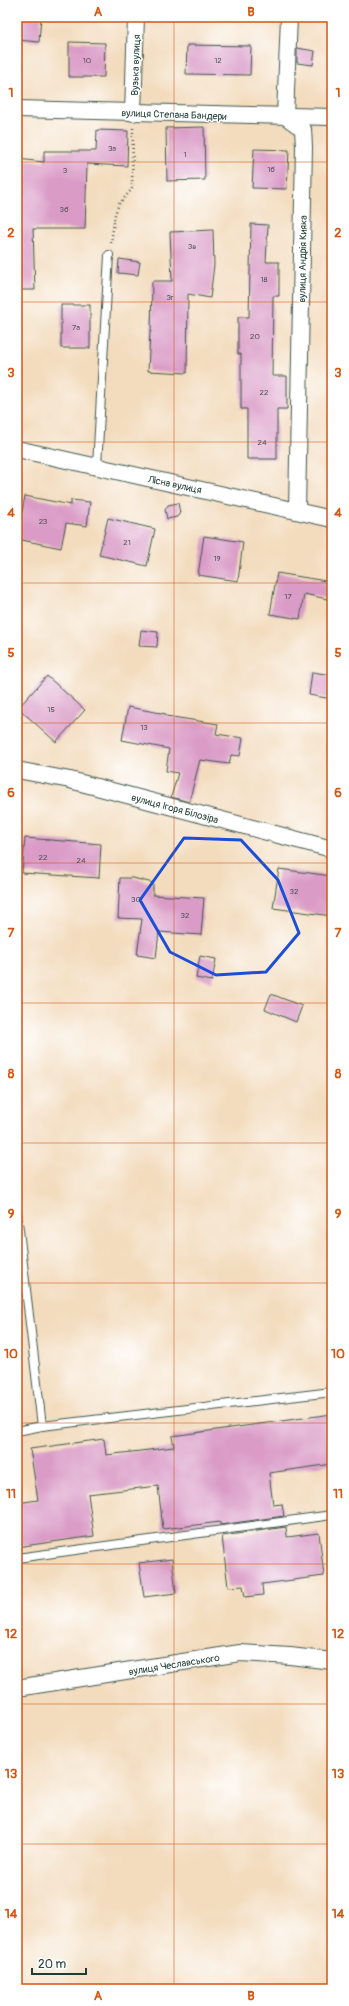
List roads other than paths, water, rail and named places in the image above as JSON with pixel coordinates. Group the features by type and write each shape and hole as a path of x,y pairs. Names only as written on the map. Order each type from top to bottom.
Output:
{"street":[{"name":"Вузька вулиця","path":"133,113 136,17"},
{"path":"285,116 289,17"},
{"name":"вулиця Степана Бандери","path":"17,109 332,117"},
{"name":"вулиця Андрія Кияка","path":"285,116 302,129 304,147 297,510"},
{"name":"Лісна вулиця","path":"17,449 332,519"},
{"name":"вулиця Ігоря Білозіра","path":"17,770 70,780 332,849"},
{"name":"вулиця Чеславського","path":"17,1688 240,1653 290,1656 332,1662"}],"lane":[{"path":"97,466 109,256"},
{"path":"17,1213 42,1426"},
{"path":"17,1431 42,1426 332,1392"},
{"path":"17,1558 332,1515"}]}
